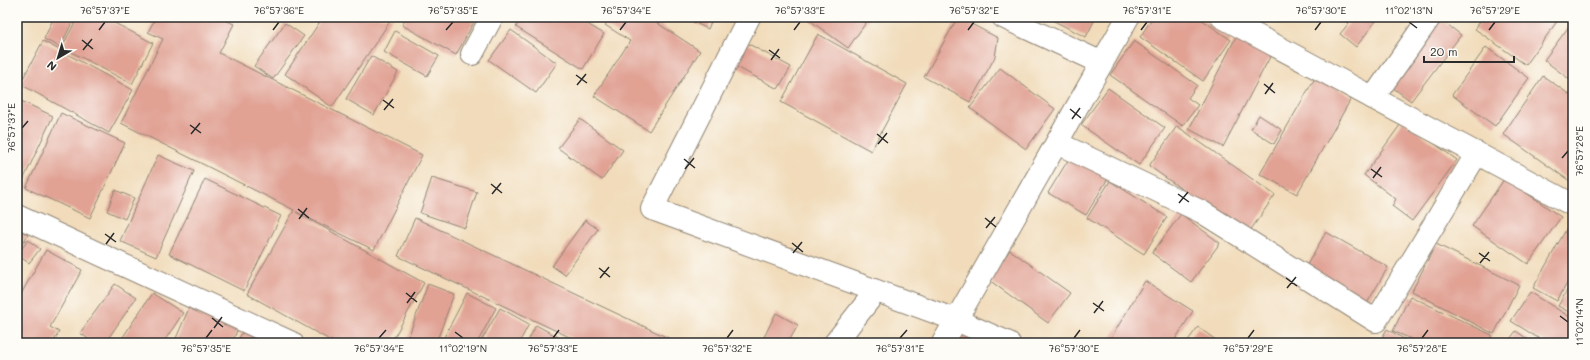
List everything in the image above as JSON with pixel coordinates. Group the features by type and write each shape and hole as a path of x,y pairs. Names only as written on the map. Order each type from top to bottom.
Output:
{"street":[{"path":"472,54 492,17"},
{"path":"748,17 652,209 956,320 1010,343"},
{"path":"1003,17 1102,63"},
{"path":"943,343 1128,17"},
{"path":"1222,17 1573,205"},
{"path":"1373,98 1430,17"},
{"path":"1057,142 1202,212 1376,321 1477,153"},
{"path":"17,216 292,343"},
{"path":"835,343 876,291"}],"building":[{"path":"54,17 75,17 60,47 44,39"},
{"path":"78,17 103,17 153,43 132,84 62,47"},
{"path":"156,17 219,17 234,24 219,53 422,155 374,250 296,212 424,283 391,343 380,338 377,343 335,343 247,294 294,210 121,123 163,39 148,32"},
{"path":"323,17 393,17 332,107 285,74"},
{"path":"407,17 465,17 474,22 456,55 402,25"},
{"path":"522,17 576,17 604,34 583,69 516,27"},
{"path":"611,17 648,17 700,51 649,131 594,96 630,41 605,25"},
{"path":"683,17 713,17 708,29"},
{"path":"805,17 870,17 848,48"},
{"path":"958,17 998,38 995,57 970,102 924,77"},
{"path":"1046,17 1096,17 1086,37"},
{"path":"1153,17 1198,17 1231,40 1203,81 1140,37"},
{"path":"1341,17 1379,17 1356,47 1340,34 1349,23"},
{"path":"1483,17 1560,17 1526,65 1475,29"},
{"path":"1439,18 1461,35 1411,101 1389,85"},
{"path":"1573,21 1573,82 1544,60"},
{"path":"285,23 304,36 273,79 254,66"},
{"path":"511,30 557,63 536,93 489,60"},
{"path":"395,31 439,56 427,76 384,52"},
{"path":"1238,33 1273,51 1223,147 1189,129"},
{"path":"818,34 907,84 871,151 781,102"},
{"path":"43,41 133,90 109,133 20,84"},
{"path":"1134,41 1197,85 1188,98 1198,105 1183,126 1110,75"},
{"path":"745,42 791,67 778,89 733,65"},
{"path":"1486,47 1529,78 1495,126 1452,95"},
{"path":"371,56 398,72 374,115 346,99"},
{"path":"1000,68 1055,109 1026,149 970,108"},
{"path":"1316,76 1352,97 1297,194 1260,174"},
{"path":"1543,76 1573,97 1573,179 1571,182 1503,134"},
{"path":"1108,88 1165,128 1139,165 1081,125"},
{"path":"17,99 53,116 18,191 17,190"},
{"path":"61,113 125,143 90,218 26,188"},
{"path":"1259,115 1282,130 1274,144 1251,129"},
{"path":"580,119 623,150 602,180 558,148"},
{"path":"1403,121 1457,160 1412,221 1392,206 1396,199 1364,175"},
{"path":"1177,126 1275,195 1247,235 1149,166"},
{"path":"1073,152 1110,175 1086,215 1048,193"},
{"path":"158,155 194,171 156,257 120,241"},
{"path":"432,178 477,192 465,228 420,213"},
{"path":"1505,178 1561,217 1528,264 1472,226"},
{"path":"205,179 281,216 244,291 169,254"},
{"path":"1110,181 1167,217 1144,254 1087,218"},
{"path":"115,190 134,198 125,219 107,211"},
{"path":"1181,214 1220,243 1191,282 1152,253"},
{"path":"415,218 679,343 582,343 398,256"},
{"path":"1572,219 1573,273 1557,301 1533,288"},
{"path":"585,220 598,229 565,275 552,266"},
{"path":"17,227 28,235 17,252"},
{"path":"1326,232 1388,267 1366,305 1304,270"},
{"path":"28,240 40,249 29,263 17,255"},
{"path":"1436,244 1519,285 1494,334 1412,291"},
{"path":"46,250 82,270 50,327 59,332 53,343 17,343 17,301"},
{"path":"1010,250 1070,293 1048,323 989,280"},
{"path":"1573,280 1573,314 1558,306"},
{"path":"1145,281 1193,311 1173,343 1108,343"},
{"path":"115,284 136,298 105,343 94,343 80,333"},
{"path":"428,284 454,294 436,343 406,343"},
{"path":"1530,292 1573,319 1573,331 1566,343 1546,343 1511,321"},
{"path":"152,293 183,313 163,343 119,343"},
{"path":"467,293 496,308 477,343 441,343"},
{"path":"1410,296 1492,335 1488,343 1420,343 1393,331"},
{"path":"189,308 238,328 232,343 174,343"},
{"path":"500,308 529,324 519,343 480,343"},
{"path":"776,313 798,325 788,343 761,343"},
{"path":"536,325 558,337 555,343 527,343"},
{"path":"963,326 982,343 950,343"},
{"path":"1198,327 1220,343 1186,343"},
{"path":"1387,329 1411,343 1379,343"},
{"path":"243,330 271,343 237,343"},
{"path":"1516,331 1533,343 1507,343"}]}
